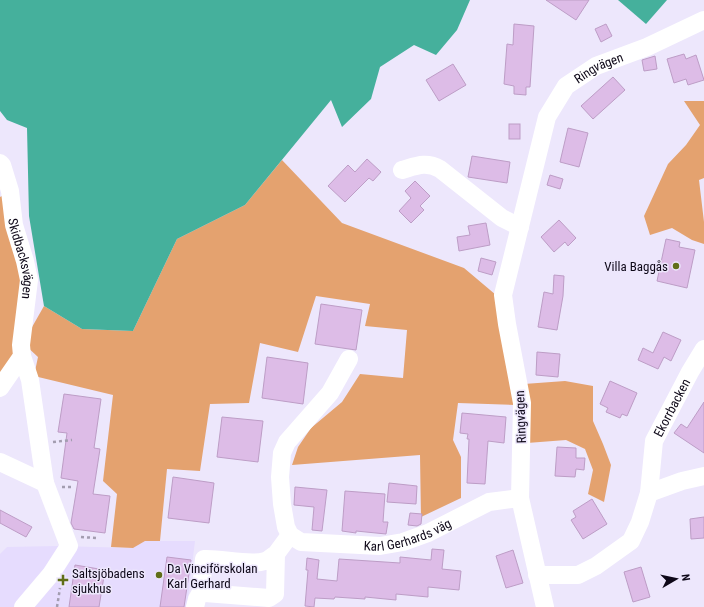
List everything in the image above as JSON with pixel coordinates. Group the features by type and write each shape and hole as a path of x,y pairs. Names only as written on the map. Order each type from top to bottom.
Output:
{"street":[{"name":"Ringvägen","path":"545,607 520,498 522,403 503,295 547,117 566,86 596,66 646,47 704,20"},
{"name":"Skidbacksvägen","path":"0,163 2,165 10,191 14,225 29,280 21,345 22,356 30,380 45,483 69,546 51,574 23,607"},
{"path":"402,170 432,164 502,218 520,227"},
{"name":"Ekorrbacken","path":"537,575 578,575 596,566 632,540 640,522 649,493 654,441 704,348"},
{"path":"0,388 22,356"},
{"path":"195,607 196,599 202,590 204,559 212,558 253,562 265,561 276,554 290,535 286,527 282,504 280,477 282,453 287,442 330,393 350,359"},
{"path":"0,462 45,483"},
{"path":"649,493 682,481 704,476"},
{"name":"Karl Gerhards väg","path":"290,535 301,542 380,546 403,542 428,533 490,502 520,498"},
{"path":"202,590 205,593 269,598 275,594 276,554"}],"shaded area":[{"path":"0,0 470,0 457,30 436,55 414,45 380,67 371,99 342,127 331,100 245,205 177,239 133,331 82,329 44,306 29,216 27,128 7,120 0,111"},
{"path":"618,0 667,0 646,24"},
{"path":"684,101 704,101 704,178 699,180 704,222 704,244 692,240 672,228 650,235 644,216 668,164 686,145 700,125"},
{"path":"282,160 342,223 464,268 496,295 515,405 458,403 453,440 461,457 461,498 421,517 420,455 292,465 298,447 311,428 342,402 360,374 403,378 407,330 365,326 370,304 316,296 298,352 260,343 249,403 210,404 200,471 167,469 160,541 145,541 133,548 111,547 117,494 103,481 113,395 34,376 38,357 23,343 44,306 82,329 133,331 177,239 245,205"},
{"path":"4,195 23,281 15,355 0,377 0,197"},
{"path":"565,381 593,386 593,421 611,465 604,502 588,494 593,470 585,449 566,440 527,443 524,384"},
{"name":"Saltsjöbadens sjukhus","path":"145,541 195,541 187,607 0,607 0,554 7,547 58,546 133,548"}],"building":[{"path":"546,0 589,0 576,20"},
{"path":"514,24 534,26 530,87 526,87 526,95 514,94 514,86 504,84 507,44 513,45"},
{"path":"606,24 612,36 601,42 595,29"},
{"path":"684,54 686,59 696,55 704,80 688,85 686,79 674,83 667,59"},
{"path":"655,56 657,69 644,71 642,60"},
{"path":"453,64 466,85 439,101 426,80"},
{"path":"613,77 625,90 593,119 581,106"},
{"path":"509,124 520,124 520,139 509,139"},
{"path":"568,128 588,133 579,167 560,162"},
{"path":"472,156 510,162 507,183 468,177"},
{"path":"367,159 381,172 373,181 369,178 345,202 328,186 348,165 355,172"},
{"path":"550,175 563,179 560,189 547,185"},
{"path":"415,181 430,196 420,206 424,210 411,223 399,211 411,198 405,191"},
{"path":"559,220 576,238 568,246 565,242 554,252 541,237"},
{"path":"486,223 490,245 459,251 457,237 470,235 468,226"},
{"name":"Villa Baggås","path":"666,239 680,242 679,247 695,250 687,288 657,281"},
{"path":"481,258 496,262 492,275 478,271"},
{"path":"554,275 564,276 563,296 557,330 538,327 544,292 553,294"},
{"path":"321,304 362,310 356,350 315,344"},
{"path":"663,332 681,340 671,361 664,357 658,369 638,360 643,348 653,353"},
{"path":"537,352 560,354 558,377 536,375"},
{"path":"267,357 308,363 303,404 262,398"},
{"path":"610,381 637,393 627,416 622,414 620,418 606,412 608,408 600,404"},
{"path":"64,394 101,399 94,448 100,449 93,494 110,496 105,533 74,529 71,523 78,481 61,478 67,433 58,432"},
{"path":"704,402 704,453 674,433 681,424 687,428"},
{"path":"462,413 506,417 504,443 488,441 485,484 467,483 469,439 467,439 468,434 460,433"},
{"path":"222,417 263,421 258,462 217,457"},
{"path":"557,447 576,448 576,458 585,458 584,470 576,469 575,477 555,476"},
{"path":"173,477 214,483 209,523 168,518"},
{"path":"389,483 417,486 416,504 387,502"},
{"path":"295,487 327,490 322,531 312,530 314,507 294,505"},
{"path":"345,491 385,494 383,522 388,522 386,534 342,531"},
{"path":"592,499 607,524 583,539 571,520 576,517 573,511"},
{"path":"0,510 32,527 26,537 0,523"},
{"path":"410,513 422,514 421,524 417,526 408,525"},
{"path":"704,517 704,538 691,539 690,519"},
{"path":"432,549 444,550 442,569 461,571 459,590 428,587 428,597 396,594 396,600 365,597 365,599 335,597 334,599 315,598 314,607 305,606 308,570 306,570 307,558 319,560 317,579 337,581 339,559 400,563 400,557 431,560"},
{"path":"513,550 523,583 506,588 496,556"},
{"path":"167,557 191,560 184,607 160,607"},
{"path":"75,565 105,570 99,607 69,607"},
{"path":"641,567 650,597 633,602 624,572"}],"place":[{"name":"Villa Baggås","path":"676,266"},
{"name":"Da Vinciförskolan Karl Gerhard","path":"159,575"},
{"name":"Saltsjöbadens sjukhus","path":"63,580"}]}
